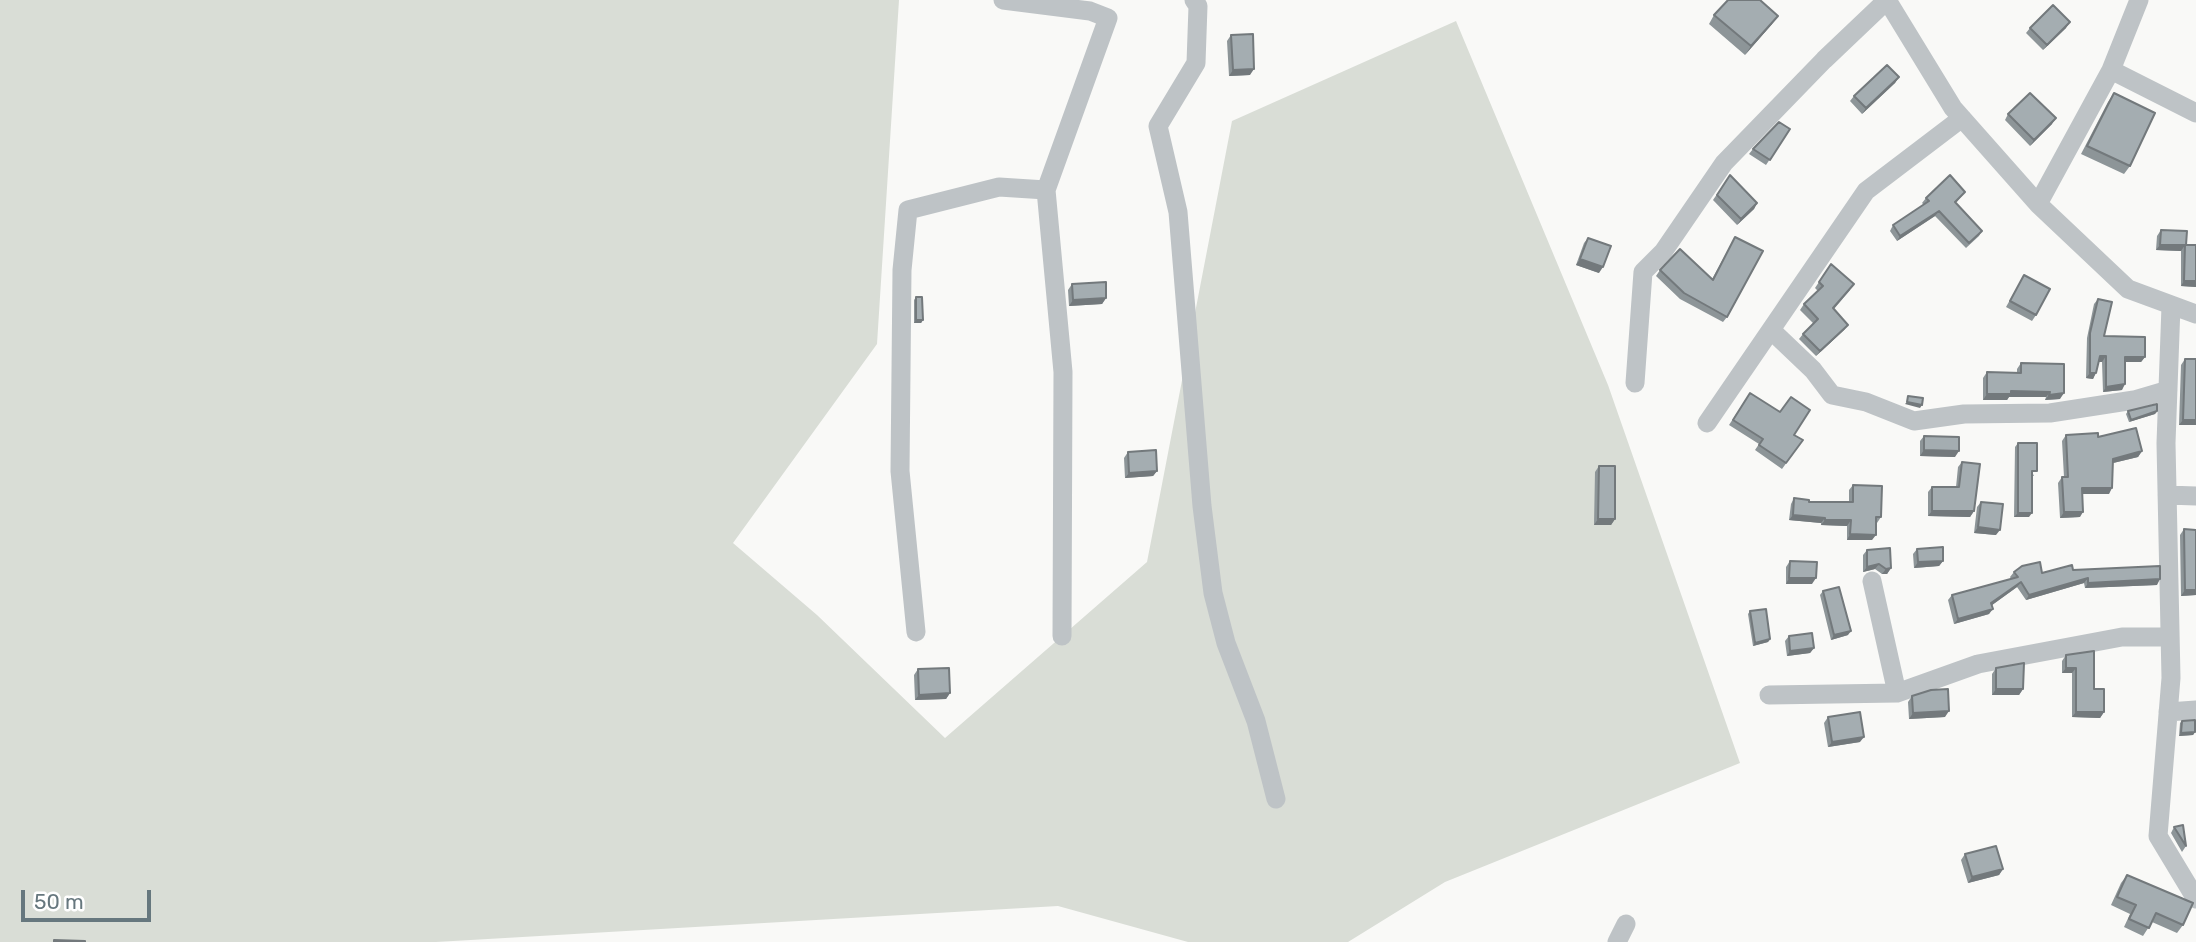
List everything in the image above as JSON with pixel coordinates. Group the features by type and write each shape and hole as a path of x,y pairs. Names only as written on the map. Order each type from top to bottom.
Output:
{"street":[{"path":"1003,0 1092,6 1108,18 1046,190 1063,372 1062,636"},
{"path":"1194,0 1198,6 1196,63 1158,126 1178,212 1202,506 1213,593 1226,643 1256,721 1276,799"},
{"path":"1635,383 1643,272 1663,252 1724,163 1824,60 1887,0 1953,108 2038,204 2128,289 2196,314"},
{"path":"2038,204 2111,70 2139,0"},
{"path":"2111,70 2196,113"},
{"path":"1707,423 1866,191 1962,118"},
{"path":"916,632 900,471 902,270 908,211 999,187 1046,190"},
{"path":"2171,306 2167,495 2171,678 2158,836 2196,899"},
{"path":"1771,330 1813,369 1832,394 1866,402 1914,421 1964,414 2050,413 2134,400 2168,390"},
{"path":"2167,495 2196,496"},
{"path":"1872,581 1897,693"},
{"path":"1769,695 1897,693 1978,664 2122,637 2170,637"},
{"path":"2168,712 2196,710"},
{"path":"1616,942 1626,923"}],"shaded area":[{"path":"0,0 899,0 877,344 733,543 817,615 945,738 1147,562 1232,121 1456,21 1608,385 1740,763 1445,882 1348,942 1188,942 1058,906 436,942 0,942"}],"building":[{"path":"1728,0 1760,0 1778,16 1751,46 1714,15"},
{"path":"2053,5 2070,22 2047,45 2030,28"},
{"path":"1253,34 1254,69 1233,70 1231,35"},
{"path":"1887,65 1899,77 1866,108 1854,96"},
{"path":"2030,93 2056,118 2034,140 2008,114"},
{"path":"2114,93 2155,113 2130,166 2087,146"},
{"path":"1779,122 1790,129 1770,160 1753,149"},
{"path":"1730,175 1757,203 1741,219 1717,195"},
{"path":"1950,175 1965,192 1955,202 1982,231 1969,243 1939,211 1900,236 1893,225 1929,201 1926,198"},
{"path":"2161,230 2187,231 2186,245 2196,245 2196,281 2184,281 2185,245 2160,245"},
{"path":"1735,237 1763,251 1727,317 1684,293 1660,270 1680,249 1713,280"},
{"path":"1588,238 1611,246 1603,267 1580,259"},
{"path":"1831,264 1854,284 1833,308 1848,325 1820,351 1803,334 1818,319 1804,304 1823,286 1819,282"},
{"path":"2024,275 2050,289 2036,315 2010,301"},
{"path":"1106,282 1106,298 1073,300 1072,284"},
{"path":"916,297 922,297 923,320 916,320"},
{"path":"2098,299 2112,302 2104,336 2145,337 2145,357 2125,357 2125,384 2106,387 2106,356 2100,356 2096,373 2090,373 2090,333"},
{"path":"2185,359 2196,359 2196,420 2183,420"},
{"path":"2021,363 2064,364 2064,393 2049,395 2050,392 2011,391 2011,394 1987,394 1987,372 2021,373"},
{"path":"1750,393 1780,412 1791,397 1810,410 1794,435 1803,440 1786,463 1759,445 1763,439 1733,420"},
{"path":"1908,396 1923,398 1922,405 1907,402"},
{"path":"2157,404 2157,411 2131,420 2128,411"},
{"path":"2136,428 2142,451 2113,459 2112,488 2082,488 2083,512 2064,512 2062,477 2068,477 2066,435 2098,433 2098,437"},
{"path":"1924,436 1959,437 1959,451 1924,450"},
{"path":"2018,443 2037,443 2037,471 2032,471 2032,513 2018,513"},
{"path":"1156,450 1157,471 1129,473 1128,452"},
{"path":"1962,462 1980,464 1974,511 1932,511 1932,487 1959,487"},
{"path":"1599,466 1615,466 1615,519 1598,519"},
{"path":"1853,485 1882,486 1881,517 1876,517 1876,535 1850,534 1851,520 1825,520 1793,515 1794,498 1809,502 1853,502"},
{"path":"1981,502 2003,504 2000,530 1978,527"},
{"path":"2184,529 2196,530 2196,590 2185,590"},
{"path":"1943,547 1943,561 1918,562 1917,549"},
{"path":"1890,548 1891,568 1886,569 1879,564 1867,567 1867,550"},
{"path":"1790,561 1817,562 1816,578 1789,578"},
{"path":"2040,562 2042,573 2072,565 2073,570 2160,566 2160,579 2088,583 2088,578 2029,595 2021,582 1991,603 1993,609 1958,619 1952,595 2018,577 2014,572 2022,566"},
{"path":"1839,587 1851,631 1834,635 1823,591"},
{"path":"1766,609 1770,639 1755,643 1750,611"},
{"path":"1812,633 1814,648 1790,651 1789,636"},
{"path":"2094,651 2094,689 2104,689 2104,712 2076,712 2076,668 2066,668 2066,655"},
{"path":"2024,663 2023,689 1996,689 1996,668"},
{"path":"949,668 950,693 919,695 918,669"},
{"path":"1948,689 1949,711 1913,713 1912,696 1931,690"},
{"path":"1860,712 1864,737 1832,742 1828,717"},
{"path":"2195,720 2195,732 2181,733 2182,721"},
{"path":"2183,825 2186,846 2174,827"},
{"path":"1996,846 2003,869 1972,877 1965,854"},
{"path":"2127,875 2193,903 2183,925 2156,913 2149,928 2129,919 2136,905 2117,897"},
{"path":"85,941 85,942 54,942"}]}
